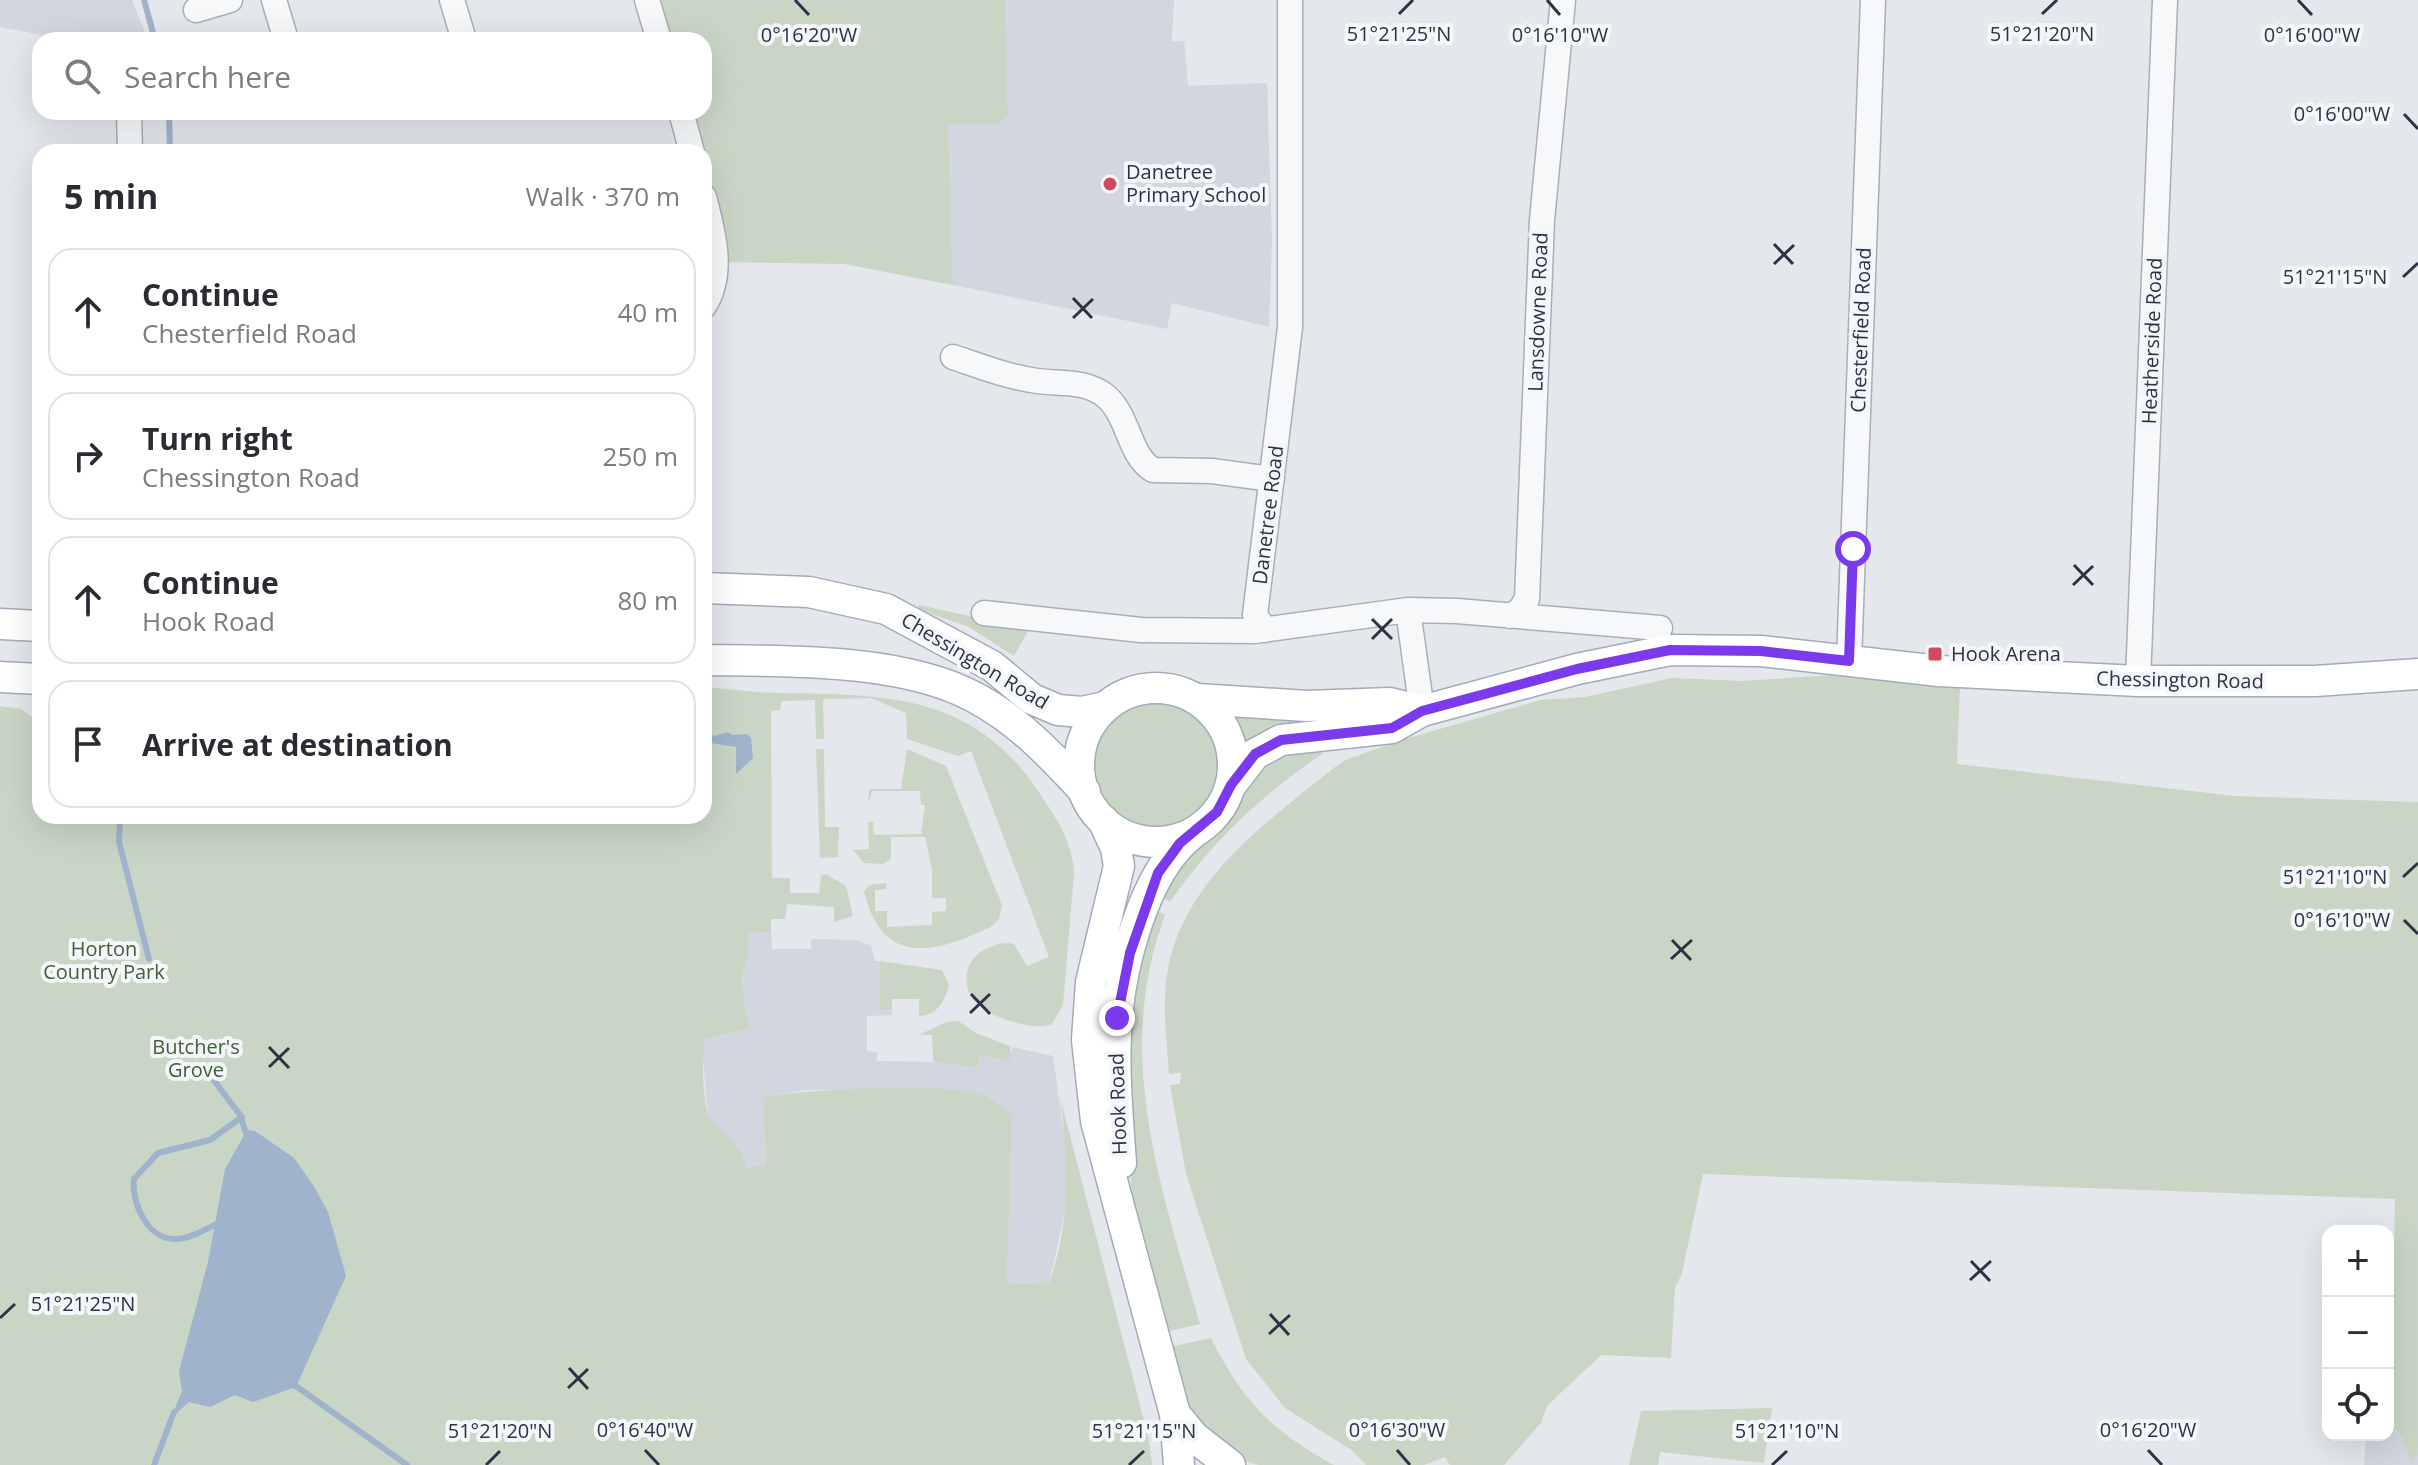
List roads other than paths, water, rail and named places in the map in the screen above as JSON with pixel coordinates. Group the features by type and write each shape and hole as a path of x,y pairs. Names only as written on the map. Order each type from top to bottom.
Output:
{"main road":[{"name":"Chessington Road","path":"712,588 809,592 886,609 979,658 1032,699 1058,710 1082,712 1105,707 1134,690 1150,687 1167,688 1198,699 1307,706 1390,703 1422,711"},
{"path":"0,624 32,626"},
{"name":"Chessington Road","path":"712,660 838,667 928,680 973,696 1021,728 1085,792 1103,820 1125,836 1146,844 1176,840 1206,823 1217,812 1231,785 1255,754 1281,740 1392,728 1422,711 1577,669 1670,650 1761,651 1939,671 2138,681 2315,681 2418,674"},
{"path":"0,677 32,679"},
{"path":"1198,699 1211,709 1229,736 1233,769 1231,785"},
{"name":"Chessington Road","path":"1085,792 1079,762 1081,746 1086,732 1105,707"},
{"name":"Hook Road","path":"1103,820 1116,848 1118,874 1091,982 1087,1040 1096,1121 1124,1219 1150,1331 1175,1414"},
{"name":"Hook Road","path":"1124,1219 1116,1051 1121,992 1152,884 1172,852 1206,823"},
{"path":"1175,1414 1179,1465"},
{"path":"1175,1414 1194,1437 1230,1465"}],"street":[{"path":"196,10 230,0"},
{"path":"274,0 284,32"},
{"path":"452,0 462,32"},
{"path":"647,0 657,32"},
{"name":"Danetree Road","path":"1265,630 1255,615 1290,327 1290,0"},
{"name":"Lansdowne Road","path":"1510,616 1520,610 1527,599 1542,220 1563,0"},
{"name":"Chesterfield Road","path":"1849,661 1873,0"},
{"name":"Heatherside Road","path":"2138,681 2165,0"},
{"path":"129,120 130,144"},
{"path":"683,120 690,144"},
{"path":"712,229 715,241 712,284"},
{"path":"953,357 1029,380 1079,383 1102,394 1126,421 1139,456 1153,470 1212,471 1272,479"},
{"path":"1408,610 1422,711"},
{"path":"984,613 1141,630 1265,630 1408,610 1660,628"}],"water":[{"path":"728,732 732,735 747,734 751,738 753,758 736,774 736,747 712,743 712,735"},
{"path":"247,1130 255,1131 294,1158 315,1188 328,1212 346,1276 296,1387 253,1402 235,1395 210,1407 189,1402 171,1418 182,1391 179,1371 208,1262 225,1169"}],"waterway":[{"path":"144,0 153,32"},
{"path":"169,120 170,144"},
{"path":"120,824 119,842 149,959"},
{"path":"204,1067 240,1115 247,1136"},
{"path":"219,1223 183,1238 167,1238 158,1234 139,1209 134,1179 158,1153 210,1140 242,1117"},
{"path":"293,1384 407,1465"},
{"path":"154,1465 174,1412"}],"place":[{"name":"Danetree Primary School","path":"1110,184"},
{"name":"Hook Arena","path":"1935,654"}],"park label":[{"name":"Horton Country Park","path":"104,960"},
{"name":"Butcher's Grove","path":"196,1058"}]}
